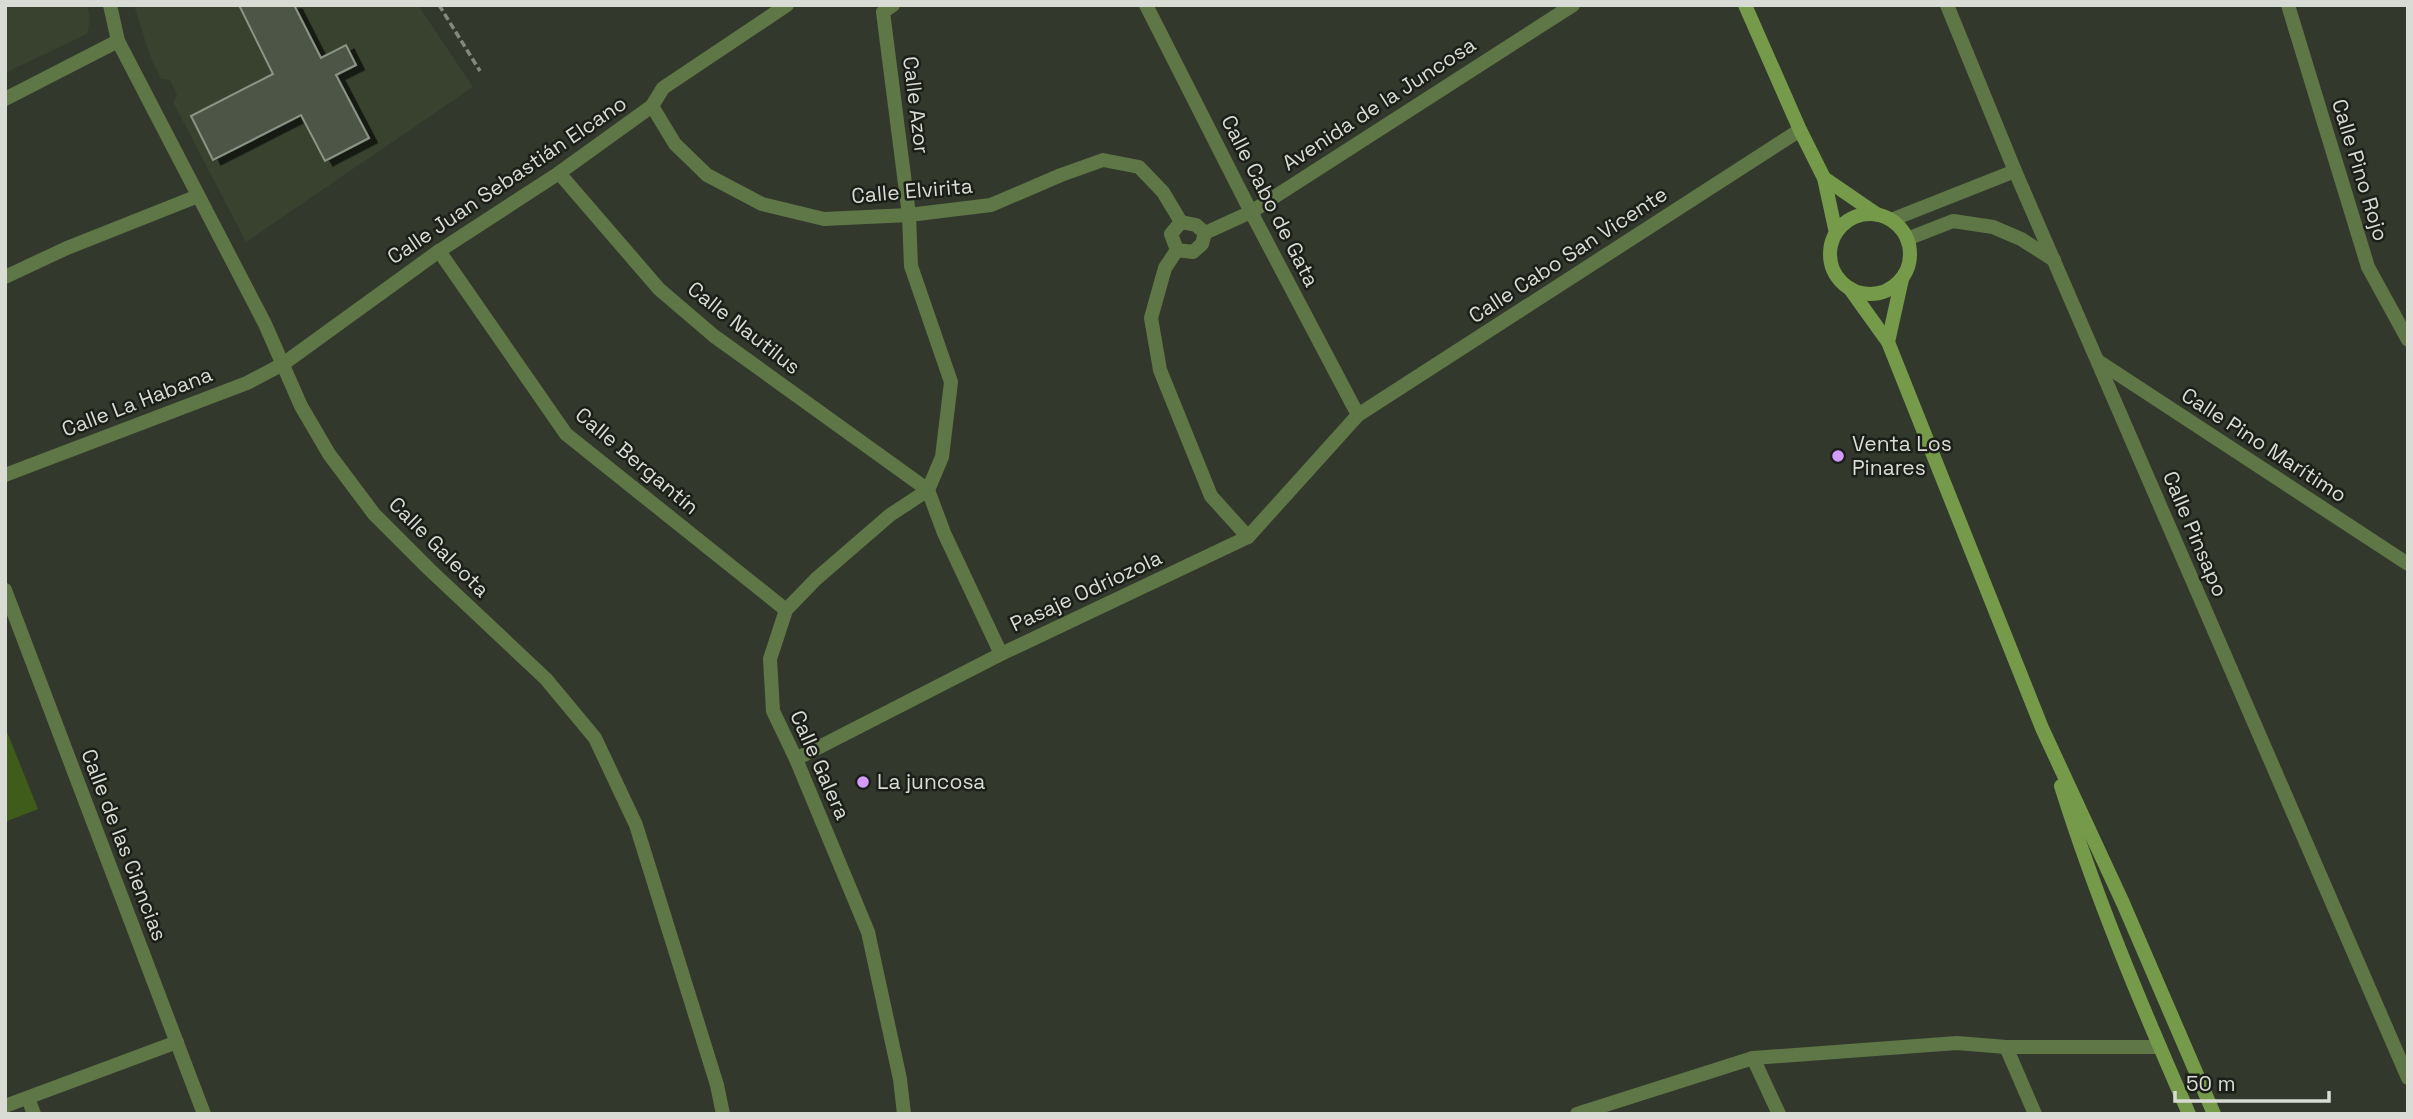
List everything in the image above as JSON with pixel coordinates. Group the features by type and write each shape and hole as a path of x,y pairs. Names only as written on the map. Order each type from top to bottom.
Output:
{"street":[{"name":"Calle Galeota","path":"110,5 118,41 265,324 301,406 328,454 374,514 546,679 595,738 636,825 717,1085 723,1114"},
{"name":"Calle Juan Sebastián Elcano","path":"283,364 439,251 559,173 652,106 663,88 786,5"},
{"name":"Calle Azor","path":"893,5 883,12 909,215"},
{"name":"Calle Cabo de Gata","path":"1146,5 1358,415"},
{"name":"Avenida de la Juncosa","path":"1205,233 1251,212 1573,5"},
{"path":"1745,5 1824,178 1836,233"},
{"name":"Calle Pinsapo","path":"1947,5 2015,172 2408,1078"},
{"name":"Calle Pino Rojo","path":"2288,5 2368,267 2408,340"},
{"path":"5,99 118,41"},
{"name":"Calle Elvirita","path":"652,106 675,144 707,175 762,204 824,219 909,215 991,205 1104,160 1139,167 1163,192 1181,222"},
{"name":"Calle Cabo San Vicente","path":"1358,415 1800,130"},
{"path":"2015,172 1885,217 1864,214 1853,218 1841,226 1830,246 1833,271 1850,289 1888,342 2042,728 2123,903 2214,1114"},
{"name":"Calle Nautilus","path":"559,173 659,289 714,336 928,490"},
{"path":"1824,178 1885,217 1903,231 1907,239 1910,251 1908,265 1902,278 1888,342"},
{"path":"5,277 68,248 198,196"},
{"path":"909,215 911,266 951,382 942,457 928,490 944,533 1001,654"},
{"path":"1907,239 1953,221 1993,227 2054,260"},
{"path":"1181,222 1196,225 1205,233 1202,244 1193,252 1177,250 1171,234 1181,222"},
{"path":"1177,250 1164,268 1151,318 1160,370 1211,496 1248,537"},
{"name":"Calle Bergantín","path":"439,251 566,434 786,610"},
{"path":"1850,289 1875,294 1892,288 1902,278"},
{"name":"Calle Pino Marítimo","path":"2097,360 2408,564"},
{"name":"Calle La Habana","path":"5,475 247,383 283,364"},
{"name":"Pasaje Odriozola","path":"796,759 1001,654 1248,537 1358,415"},
{"name":"Calle Galera","path":"904,1114 900,1079 868,932 773,710 769,659 786,610 816,579 890,515 928,490"},
{"name":"Calle de las Ciencias","path":"5,590 204,1114"},
{"path":"2042,728 2083,856 2189,1114"},
{"path":"5,1106 177,1042"},
{"path":"1577,1114 1753,1058 1958,1043 2006,1047 2160,1047"},
{"path":"2006,1047 2035,1114"},
{"path":"1753,1058 1779,1114"},
{"path":"28,1098 34,1114"}],"path":[{"path":"439,5 480,71"}],"shaded area":[{"path":"5,5 87,5 90,20 87,34 5,73"},
{"path":"134,5 418,5 473,87 246,242 173,102 177,95 170,80 161,79 150,56"}],"green space":[{"path":"5,727 38,809 5,822"}],"building":[{"path":"239,5 294,5 321,58 346,45 356,65 336,75 369,138 325,161 301,115 213,160 191,116 273,74"}],"place":[{"name":"Venta Los Pinares","path":"1838,456"},
{"name":"La juncosa","path":"863,782"}]}
